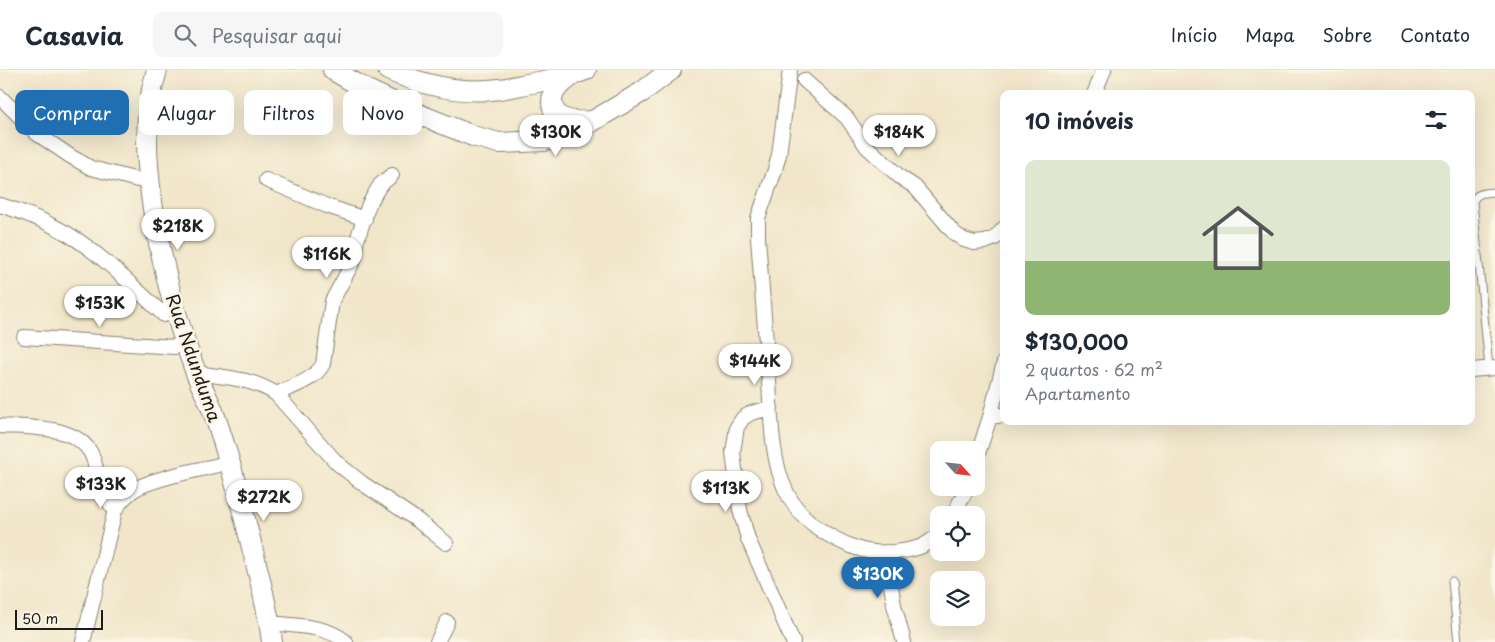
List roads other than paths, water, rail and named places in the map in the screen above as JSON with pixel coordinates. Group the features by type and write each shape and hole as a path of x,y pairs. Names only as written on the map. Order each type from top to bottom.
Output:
{"main road":[{"path":"165,70 147,78 134,131 144,223 164,315 227,491 243,553 260,642"},
{"path":"333,70 364,89 423,116 472,136 500,143 544,141 569,135 642,92 671,70"},
{"path":"356,70 423,116"},
{"path":"388,70 422,82 453,89 499,89 580,73"},
{"path":"421,70 447,78 474,82 496,83 553,79"},
{"path":"580,73 557,88 552,96 552,105 556,113 566,120 593,121"},
{"name":"Rua Ndunduma","path":"147,78 150,191 165,274 196,372 213,412 238,492 271,632"}],"street":[{"path":"790,70 779,155 758,218 770,408 774,447 780,474 787,493 796,508 810,522 844,543 861,550 886,552 921,546 930,540"},
{"path":"1096,90 1104,70"},
{"path":"804,80 847,118 867,147 900,177 915,187 954,233 964,240 974,243 985,242 995,238 1000,232"},
{"path":"0,97 36,133 70,156 91,168 138,180"},
{"path":"276,394 309,378 321,369 329,330 332,301 353,262 356,243 369,204 380,185 392,175"},
{"path":"266,180 327,206 365,218"},
{"path":"0,205 26,213 59,228 89,248 164,315"},
{"path":"24,337 175,347"},
{"path":"1475,370 1492,368"},
{"path":"196,372 243,380 261,385 276,394 338,463 362,483 417,520 446,544"},
{"path":"985,441 997,416 1000,393"},
{"path":"770,408 751,413 743,418 737,427 733,452 740,510 748,539 793,642"},
{"path":"0,426 53,431 70,434 80,440 88,447 91,453 103,492 115,510"},
{"path":"83,642 115,510 122,499 138,487 218,465"},
{"path":"886,552 894,605 904,642"},
{"path":"437,642 447,622"},
{"path":"271,632 326,631 346,642"}],"lane":[{"path":"1475,196 1478,194 1495,192"},
{"path":"1475,219 1492,368"},
{"path":"1452,581 1458,642"}]}
